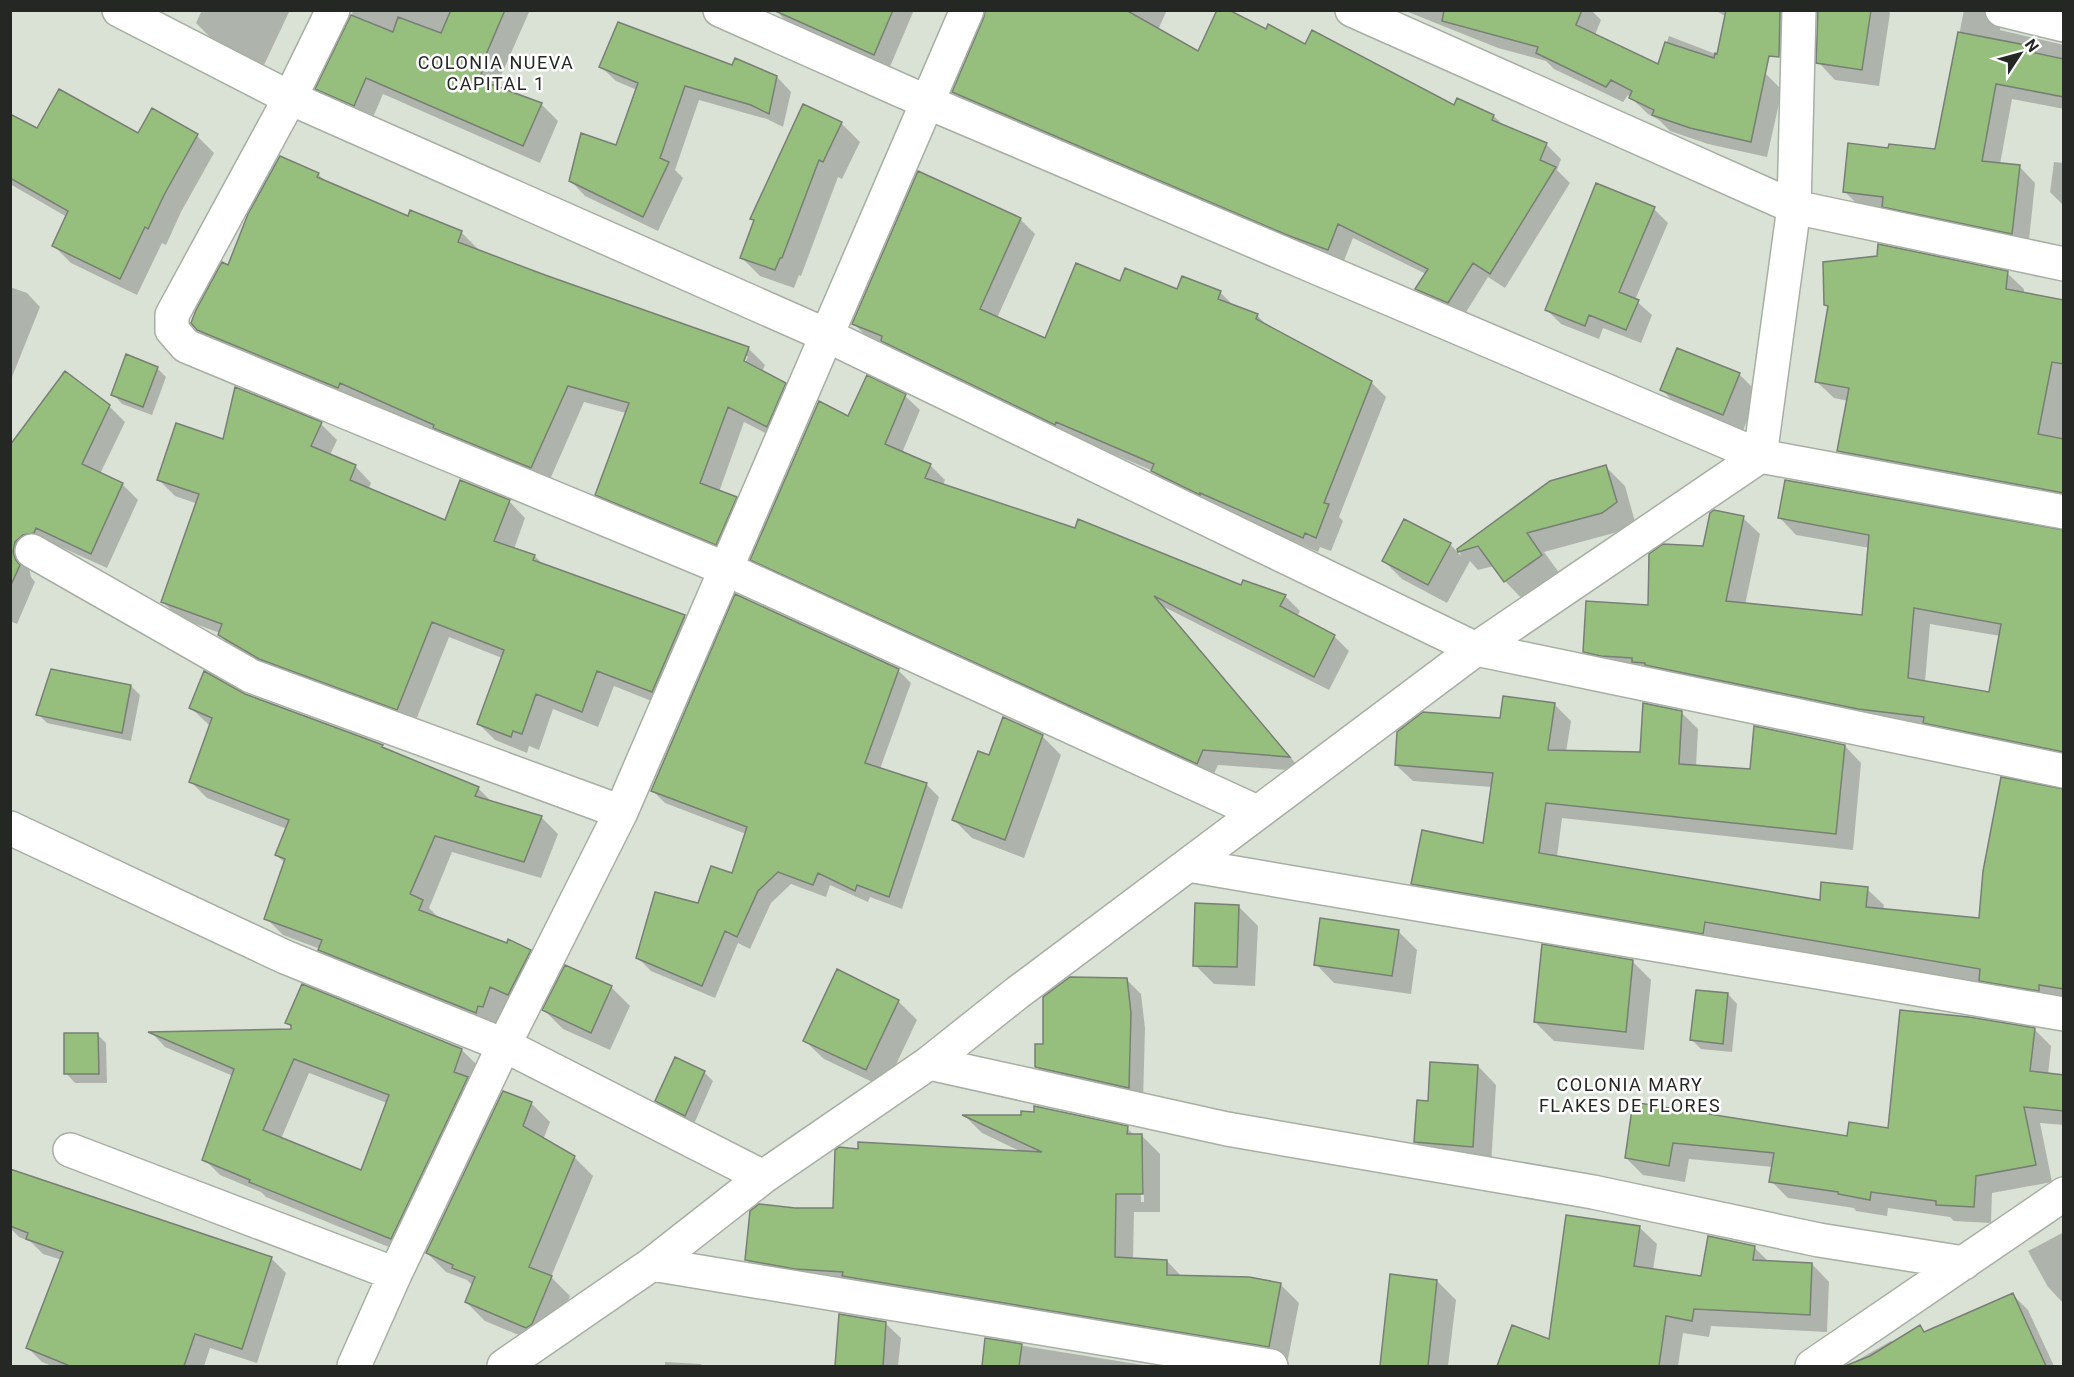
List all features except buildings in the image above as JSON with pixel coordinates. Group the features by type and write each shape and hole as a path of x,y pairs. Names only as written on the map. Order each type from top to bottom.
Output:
{"street":[{"path":"119,10 290,98 826,335 1476,649 2064,771"},
{"path":"333,10 290,98 172,315 172,330 186,346 726,570 1257,812"},
{"path":"720,10 927,102 1760,456 2064,512"},
{"path":"354,1366 395,1274 504,1045 621,812 967,10"},
{"path":"1352,10 1794,207 2064,264"},
{"path":"504,1366 652,1264 763,1177 929,1063 1017,993 1476,649 1760,456 1794,207 1799,10"},
{"path":"2002,10 2064,25"},
{"path":"32,551 251,676 621,812"},
{"path":"10,828 285,957 504,1045 763,1177"},
{"path":"1188,865 2064,1014"},
{"path":"929,1063 1227,1130 1593,1192 1819,1240 1964,1263"},
{"path":"70,1150 395,1274"},
{"path":"1812,1366 2064,1194"},
{"path":"652,1264 1271,1366"}],"district":[{"name":"COLONIA NUEVA CAPITAL 1","path":"496,72"},
{"name":"COLONIA MARY FLAKES DE FLORES","path":"1630,1094"}]}
